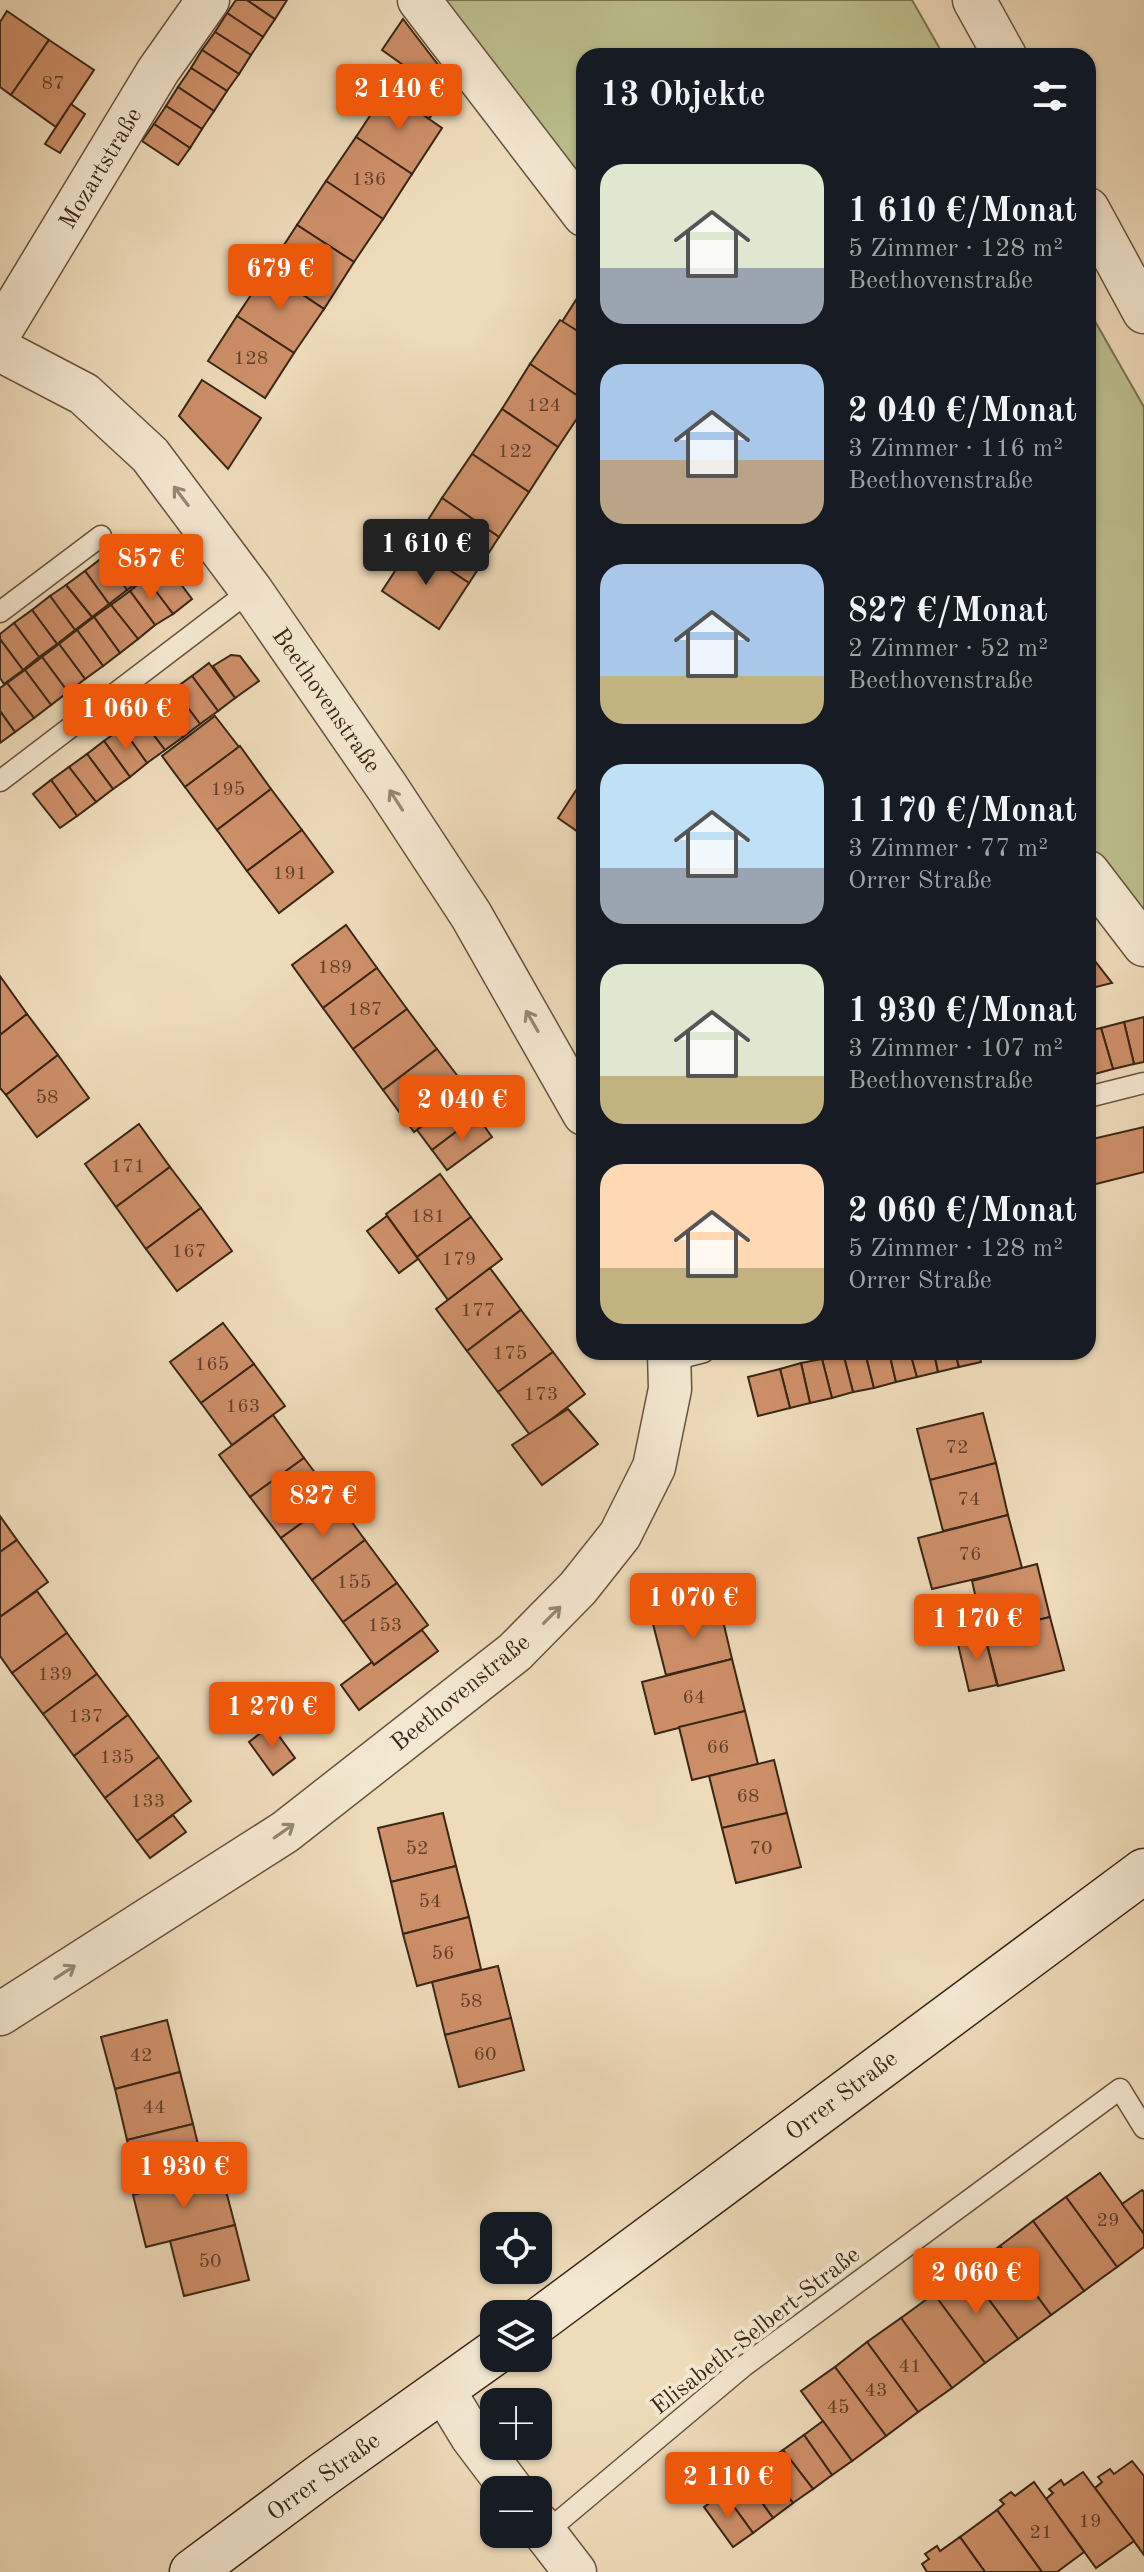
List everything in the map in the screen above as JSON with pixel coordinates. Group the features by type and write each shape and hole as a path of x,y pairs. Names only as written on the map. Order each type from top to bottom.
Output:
{"street":[{"path":"419,0 576,205"},
{"path":"974,0 1001,48"},
{"name":"Mozartstraße","path":"0,332 201,2"},
{"path":"1096,224 1144,312"},
{"name":"Beethovenstraße","path":"0,350 84,394 150,455 251,590 387,787 471,915 576,1100"},
{"path":"1096,882 1144,945"},
{"name":"Beethovenstraße","path":"0,2014 285,1832 515,1652 578,1588 620,1535 654,1467 670,1389 679,1360"},
{"name":"Orrer Straße","path":"552,2311 1144,1871"},
{"name":"Orrer Straße","path":"192,2572 480,2364"},
{"path":"444,2391 472,2437 501,2476"},
{"path":"552,2542 575,2572"}],"lane":[{"path":"0,612 101,536"},
{"path":"0,781 251,590"},
{"path":"1096,1095 1144,1083"},
{"name":"Elisabeth-Selbert-Straße","path":"552,2519 744,2366 1120,2089 1144,2128"}],"green space":[{"path":"445,0 912,0 939,48 576,48 576,172"},
{"path":"1096,323 1144,407 1144,918 1096,855"}],"building":[{"path":"236,0 247,0 275,19 263,37 227,13"},
{"path":"247,0 287,0 275,19"},
{"path":"7,11 49,40 11,95 0,87 0,22"},
{"path":"227,13 263,37 251,55 215,32"},
{"path":"403,19 452,83 429,119 387,90 403,65 382,50"},
{"path":"215,32 251,55 239,74 202,50"},
{"path":"49,40 94,70 56,127 11,95"},
{"path":"202,50 239,74 227,91 191,68"},
{"path":"191,68 227,91 214,111 178,87"},
{"path":"178,87 214,111 202,129 166,106"},
{"path":"387,90 442,128 412,174 356,137"},
{"path":"71,104 85,114 60,153 45,144"},
{"path":"166,106 202,129 190,148 154,124"},
{"path":"154,124 190,148 178,165 142,141"},
{"path":"356,137 412,174 383,219 326,181"},
{"path":"326,181 383,219 354,262 297,225"},
{"path":"297,225 354,262 324,309 267,271"},
{"path":"267,271 324,309 294,353 237,316"},
{"path":"576,300 576,330 562,322"},
{"path":"237,316 294,353 265,398 208,361"},
{"path":"560,320 576,330 576,395 530,364"},
{"path":"530,364 576,395 576,420 558,447 502,409"},
{"path":"202,380 261,418 228,469 179,416"},
{"path":"502,409 558,447 529,492 472,454"},
{"path":"472,454 529,492 499,537 442,498"},
{"path":"442,498 499,537 469,583 412,545"},
{"path":"120,544 145,577 127,590 103,557"},
{"path":"412,545 469,583 439,629 382,591"},
{"path":"103,557 127,590 109,604 85,571"},
{"path":"163,560 192,599 173,614 143,575"},
{"path":"85,571 109,604 92,617 66,585"},
{"path":"146,578 173,614 155,625 130,591"},
{"path":"66,585 92,617 75,630 50,596"},
{"path":"130,591 155,625 138,639 111,605"},
{"path":"50,596 75,630 57,644 32,610"},
{"path":"111,605 138,639 120,653 94,617"},
{"path":"32,610 57,644 39,657 14,623"},
{"path":"94,617 120,653 103,666 77,630"},
{"path":"14,623 39,657 23,670 0,639 0,634"},
{"path":"77,630 103,666 85,679 59,644"},
{"path":"0,639 23,670 4,684 0,678"},
{"path":"59,644 85,679 68,692 42,657"},
{"path":"231,655 240,656 259,681 235,698 213,666"},
{"path":"42,657 68,692 51,705 25,670"},
{"path":"209,663 235,698 218,711 192,676"},
{"path":"25,670 51,705 34,718 7,683"},
{"path":"192,676 218,711 200,724 174,689"},
{"path":"7,683 34,718 15,732 0,711 0,688"},
{"path":"174,689 200,724 183,737 157,702"},
{"path":"157,702 183,737 165,750 139,716"},
{"path":"0,711 15,732 0,743"},
{"path":"139,716 165,750 147,763 122,728"},
{"path":"215,716 239,747 185,787 162,756"},
{"path":"122,728 147,763 130,777 104,741"},
{"path":"104,741 130,777 113,789 87,754"},
{"path":"240,746 271,789 217,830 185,787"},
{"path":"87,754 113,789 96,802 69,767"},
{"path":"69,767 96,802 77,816 51,780"},
{"path":"51,780 77,816 60,828 33,794"},
{"path":"271,789 302,830 247,871 217,830"},
{"path":"576,790 576,830 558,818"},
{"path":"302,830 333,872 279,913 247,871"},
{"path":"346,925 377,968 323,1008 292,965"},
{"path":"1096,962 1112,983 1096,987"},
{"path":"377,968 407,1009 353,1049 323,1008"},
{"path":"0,976 27,1014 0,1035"},
{"path":"407,1009 437,1049 383,1090 353,1049"},
{"path":"27,1014 58,1055 6,1095 0,1088 0,1035"},
{"path":"1144,1017 1144,1062 1134,1064 1124,1022"},
{"path":"1124,1022 1134,1064 1113,1069 1101,1028"},
{"path":"1101,1028 1113,1069 1096,1074 1096,1029"},
{"path":"437,1049 469,1091 414,1132 383,1090"},
{"path":"58,1055 89,1098 37,1137 6,1095"},
{"path":"463,1096 477,1116 432,1150 417,1130"},
{"path":"477,1116 492,1137 447,1170 432,1150"},
{"path":"139,1124 170,1167 116,1207 85,1164"},
{"path":"1144,1127 1144,1172 1096,1184 1096,1138"},
{"path":"170,1167 201,1208 146,1249 116,1207"},
{"path":"440,1174 471,1217 417,1257 386,1214"},
{"path":"201,1208 232,1251 177,1291 146,1249"},
{"path":"387,1216 418,1259 399,1273 367,1231"},
{"path":"471,1217 502,1259 448,1300 417,1257"},
{"path":"490,1268 521,1310 467,1351 436,1309"},
{"path":"521,1310 553,1352 498,1392 467,1351"},
{"path":"223,1323 254,1364 201,1403 170,1362"},
{"path":"553,1352 585,1394 530,1435 498,1392"},
{"path":"822,1360 845,1360 853,1392 832,1398"},
{"path":"822,1360 832,1398 810,1403 801,1363"},
{"path":"845,1360 867,1360 874,1388 853,1392"},
{"path":"867,1360 891,1360 896,1382 874,1388"},
{"path":"891,1360 912,1360 917,1377 896,1382"},
{"path":"912,1360 936,1360 938,1372 917,1377"},
{"path":"936,1360 957,1360 959,1367 938,1372"},
{"path":"957,1360 981,1360 981,1362 959,1367"},
{"path":"801,1363 810,1403 790,1408 780,1369"},
{"path":"254,1364 285,1406 232,1445 201,1403"},
{"path":"780,1369 790,1408 758,1416 748,1377"},
{"path":"568,1409 598,1444 542,1485 512,1445"},
{"path":"983,1413 996,1463 930,1480 917,1429"},
{"path":"273,1415 304,1458 250,1497 219,1455"},
{"path":"304,1458 335,1499 281,1538 250,1497"},
{"path":"996,1463 1008,1515 943,1531 930,1480"},
{"path":"335,1499 365,1540 312,1580 281,1538"},
{"path":"1008,1515 1022,1568 932,1589 918,1538"},
{"path":"0,1516 17,1540 0,1552"},
{"path":"17,1540 48,1582 0,1617 0,1552"},
{"path":"365,1540 397,1583 343,1622 312,1580"},
{"path":"1037,1564 1050,1617 984,1633 972,1581"},
{"path":"397,1583 428,1625 374,1665 343,1622"},
{"path":"37,1591 67,1633 12,1673 0,1656 0,1617"},
{"path":"720,1608 732,1659 666,1675 653,1624"},
{"path":"1050,1617 1064,1670 998,1686 984,1633"},
{"path":"422,1630 438,1651 359,1710 341,1685"},
{"path":"67,1633 97,1674 43,1714 12,1673"},
{"path":"984,1633 997,1685 969,1691 957,1640"},
{"path":"732,1659 745,1711 655,1734 642,1682"},
{"path":"97,1674 128,1715 74,1756 43,1714"},
{"path":"745,1711 758,1764 692,1780 679,1727"},
{"path":"128,1715 159,1757 105,1798 74,1756"},
{"path":"271,1725 295,1758 273,1775 249,1742"},
{"path":"159,1757 191,1801 137,1841 105,1798"},
{"path":"774,1760 787,1813 722,1828 709,1776"},
{"path":"443,1813 456,1866 391,1882 378,1828"},
{"path":"787,1813 801,1867 736,1883 722,1828"},
{"path":"173,1815 186,1832 150,1858 137,1841"},
{"path":"456,1866 469,1917 403,1934 391,1882"},
{"path":"469,1917 481,1969 417,1986 403,1934"},
{"path":"498,1966 511,2018 445,2035 432,1982"},
{"path":"511,2018 524,2070 459,2087 445,2035"},
{"path":"167,2020 180,2072 115,2089 101,2037"},
{"path":"180,2072 193,2124 127,2140 115,2089"},
{"path":"193,2124 206,2177 141,2192 127,2140"},
{"path":"221,2172 235,2225 146,2247 133,2195"},
{"path":"1100,2173 1144,2234 1144,2247 1117,2267 1066,2197"},
{"path":"1142,2190 1144,2192 1144,2234 1122,2204"},
{"path":"1066,2197 1117,2267 1084,2291 1033,2221"},
{"path":"1033,2221 1084,2291 1051,2315 1000,2246"},
{"path":"235,2225 249,2280 184,2296 170,2241"},
{"path":"1000,2246 1051,2315 1018,2339 967,2270"},
{"path":"967,2270 1018,2339 985,2363 934,2294"},
{"path":"934,2294 985,2363 952,2388 901,2318"},
{"path":"901,2318 952,2388 918,2412 867,2342"},
{"path":"867,2342 918,2412 886,2436 835,2367"},
{"path":"835,2367 886,2436 852,2461 801,2391"},
{"path":"823,2421 852,2461 832,2475 804,2435"},
{"path":"804,2435 832,2475 813,2489 783,2450"},
{"path":"783,2450 813,2489 793,2503 763,2463"},
{"path":"1132,2461 1144,2476 1144,2555 1095,2488 1102,2482 1098,2477 1110,2469 1114,2474"},
{"path":"763,2463 793,2503 773,2518 744,2478"},
{"path":"1083,2472 1134,2541 1096,2568 1046,2499 1053,2493 1049,2489 1061,2480 1064,2485"},
{"path":"744,2478 773,2518 753,2533 724,2493"},
{"path":"1034,2482 1084,2552 1057,2572 1042,2572 997,2510 1004,2504 1000,2500 1011,2492 1015,2496"},
{"path":"724,2493 753,2533 733,2547 704,2507"},
{"path":"997,2510 1042,2572 985,2572 960,2537"},
{"path":"960,2537 985,2572 927,2572 922,2564 929,2559 925,2554 937,2546 940,2551"}]}
